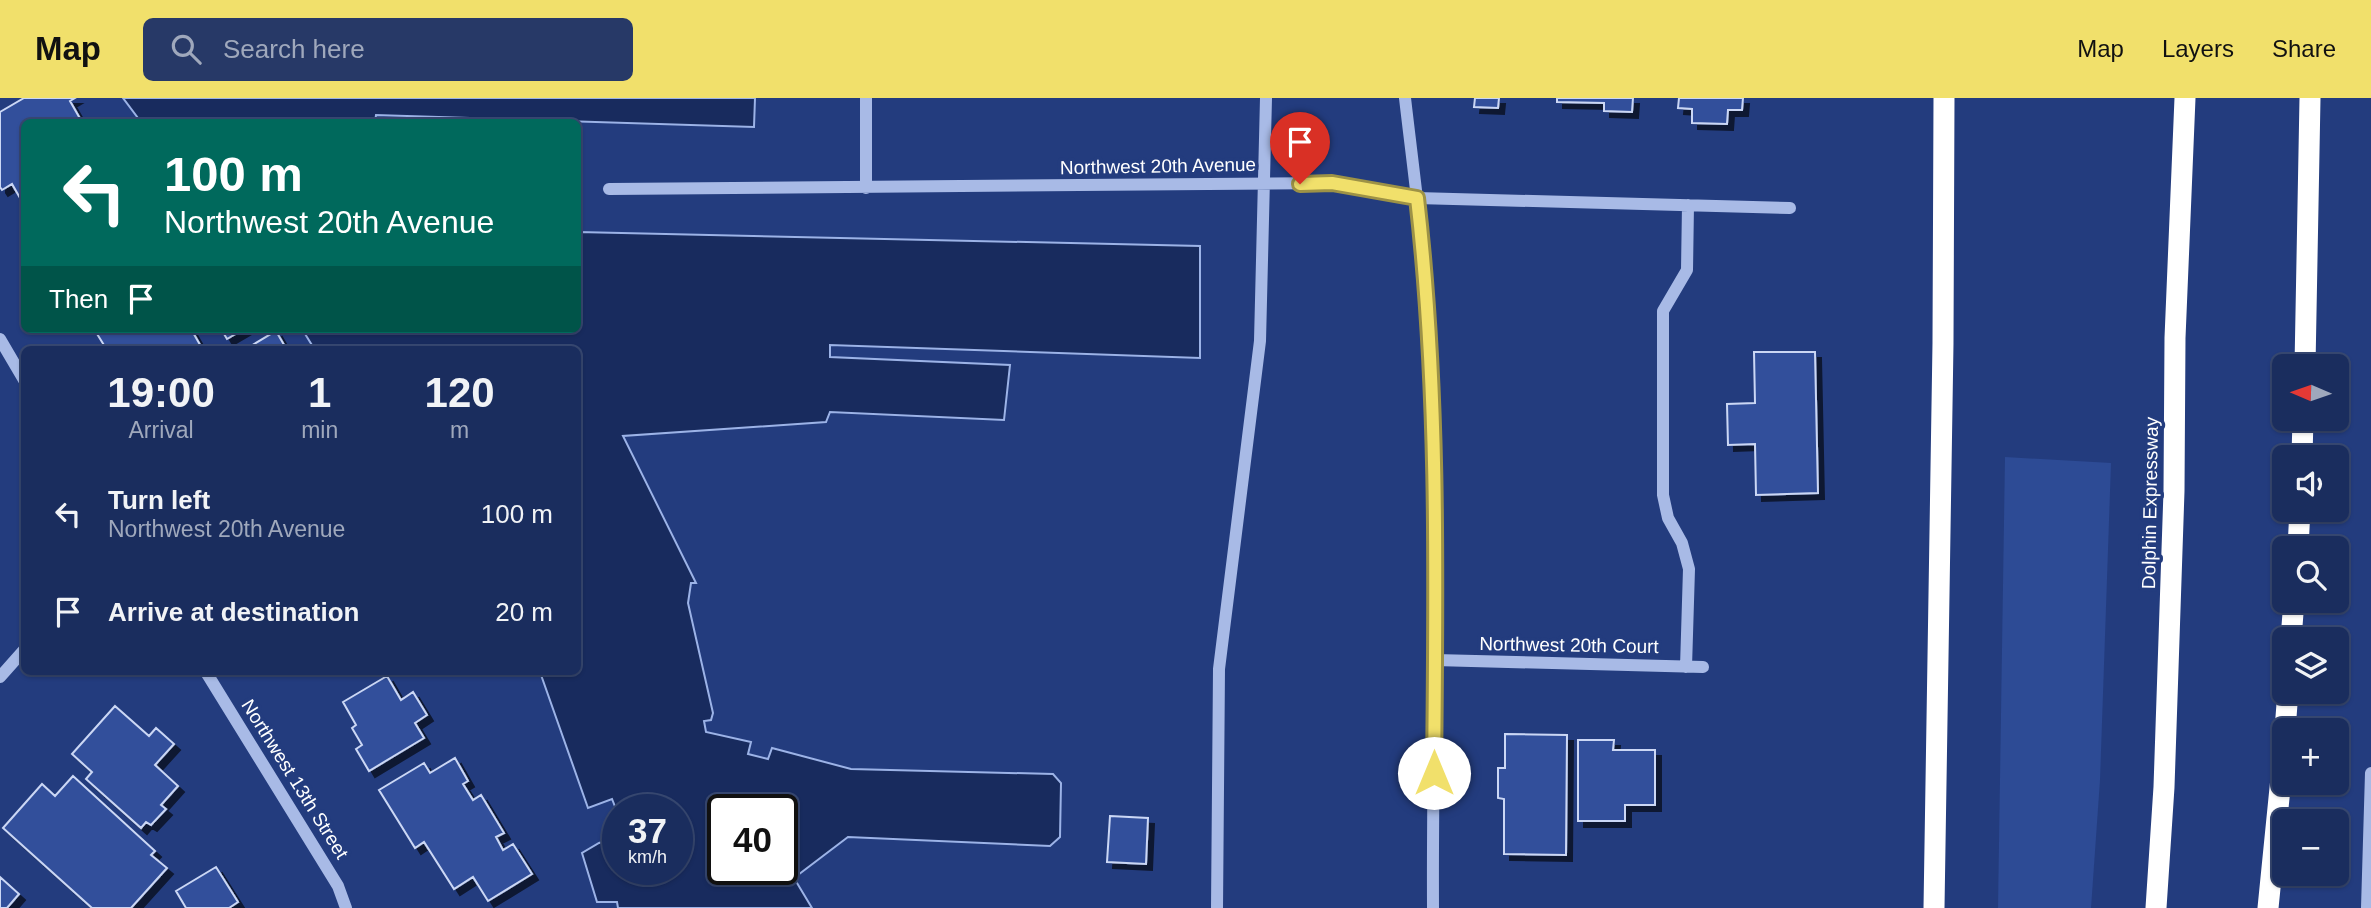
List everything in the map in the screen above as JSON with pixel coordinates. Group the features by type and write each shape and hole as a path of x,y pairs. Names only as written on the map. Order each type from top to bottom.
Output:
{"highway":[{"path":"1934,908 1943,370 1944,98"},
{"name":"Dolphin Expressway","path":"2156,908 2165,760 2174,491 2175,338 2185,98"},
{"path":"2305,354 2310,98"},
{"path":"2268,908 2279,795"}],"street":[{"path":"866,98 866,188"},
{"path":"1217,908 1219,669 1260,341 1266,98"},
{"path":"1405,98 1426,282 1431,359 1435,660 1433,908"},
{"name":"Northwest 20th Avenue","path":"609,189 1332,183 1417,198 1790,208"},
{"path":"1686,667 1689,569 1682,543 1668,518 1663,495 1663,311 1687,270 1688,205"},
{"path":"0,339 21,375"},
{"path":"0,677 21,653"},
{"name":"Northwest 20th Court","path":"1435,660 1703,667"},
{"name":"Northwest 13th Street","path":"208,675 338,887 346,908"},
{"path":"2367,908 2371,773"}],"shaded area":[{"path":"123,98 755,98 754,127 581,122 581,119 376,115 375,119 139,119"},
{"path":"581,232 1200,246 1200,358 830,345 830,357 1010,365 1004,420 830,412 826,422 623,436 696,583 691,583 688,603 713,713 711,720 704,721 706,732 751,742 748,754 768,759 772,748 851,769 1053,774 1061,783 1060,837 1050,846 848,837 798,875 798,794 707,794 707,885 798,885 812,908 618,908 617,902 597,902 582,853 602,842 602,885 693,885 693,794 602,794 602,803 588,808 541,675 581,675 581,346 313,346 304,333 581,333"},
{"path":"2005,457 2111,463 2100,780 2091,908 1998,908"}],"building":[{"path":"24,98 75,98 70,101 80,119 21,119 21,200 12,184 2,190 0,187 0,112"},
{"path":"1475,98 1499,98 1498,108 1474,107"},
{"path":"1557,98 1633,98 1632,112 1604,111 1604,103 1557,102"},
{"path":"1679,98 1743,98 1742,110 1728,110 1727,124 1692,123 1692,109 1678,108"},
{"path":"96,333 193,333 201,346 105,346"},
{"path":"223,333 237,333 227,339"},
{"path":"277,333 285,346 251,346"},
{"path":"1754,352 1815,352 1818,493 1756,495 1755,444 1728,445 1727,404 1755,403"},
{"path":"387,676 401,700 413,692 427,715 415,723 424,738 369,771 356,749 362,745 352,728 356,725 343,702"},
{"path":"115,706 149,736 156,728 174,744 155,765 178,786 161,805 166,809 151,825 146,822 141,828 86,779 92,772 72,754"},
{"path":"1505,734 1567,735 1566,855 1504,854 1504,799 1498,798 1498,768 1505,768"},
{"path":"1578,740 1614,740 1613,750 1655,750 1655,805 1625,805 1625,821 1578,821"},
{"path":"455,758 468,781 463,784 473,800 481,795 504,833 496,837 503,850 513,844 532,874 488,901 473,877 454,889 424,842 415,848 379,790 424,763 430,773"},
{"path":"73,776 155,851 151,855 167,868 131,908 92,908 3,828 42,784 55,796"},
{"path":"1110,816 1148,818 1146,864 1107,862"},
{"path":"216,867 238,902 229,908 186,908 176,891"},
{"path":"0,877 19,894 7,908 0,908"}],"route":[{"path":"1300,184 1332,183 1417,198 1431,359 1434,773"}]}
